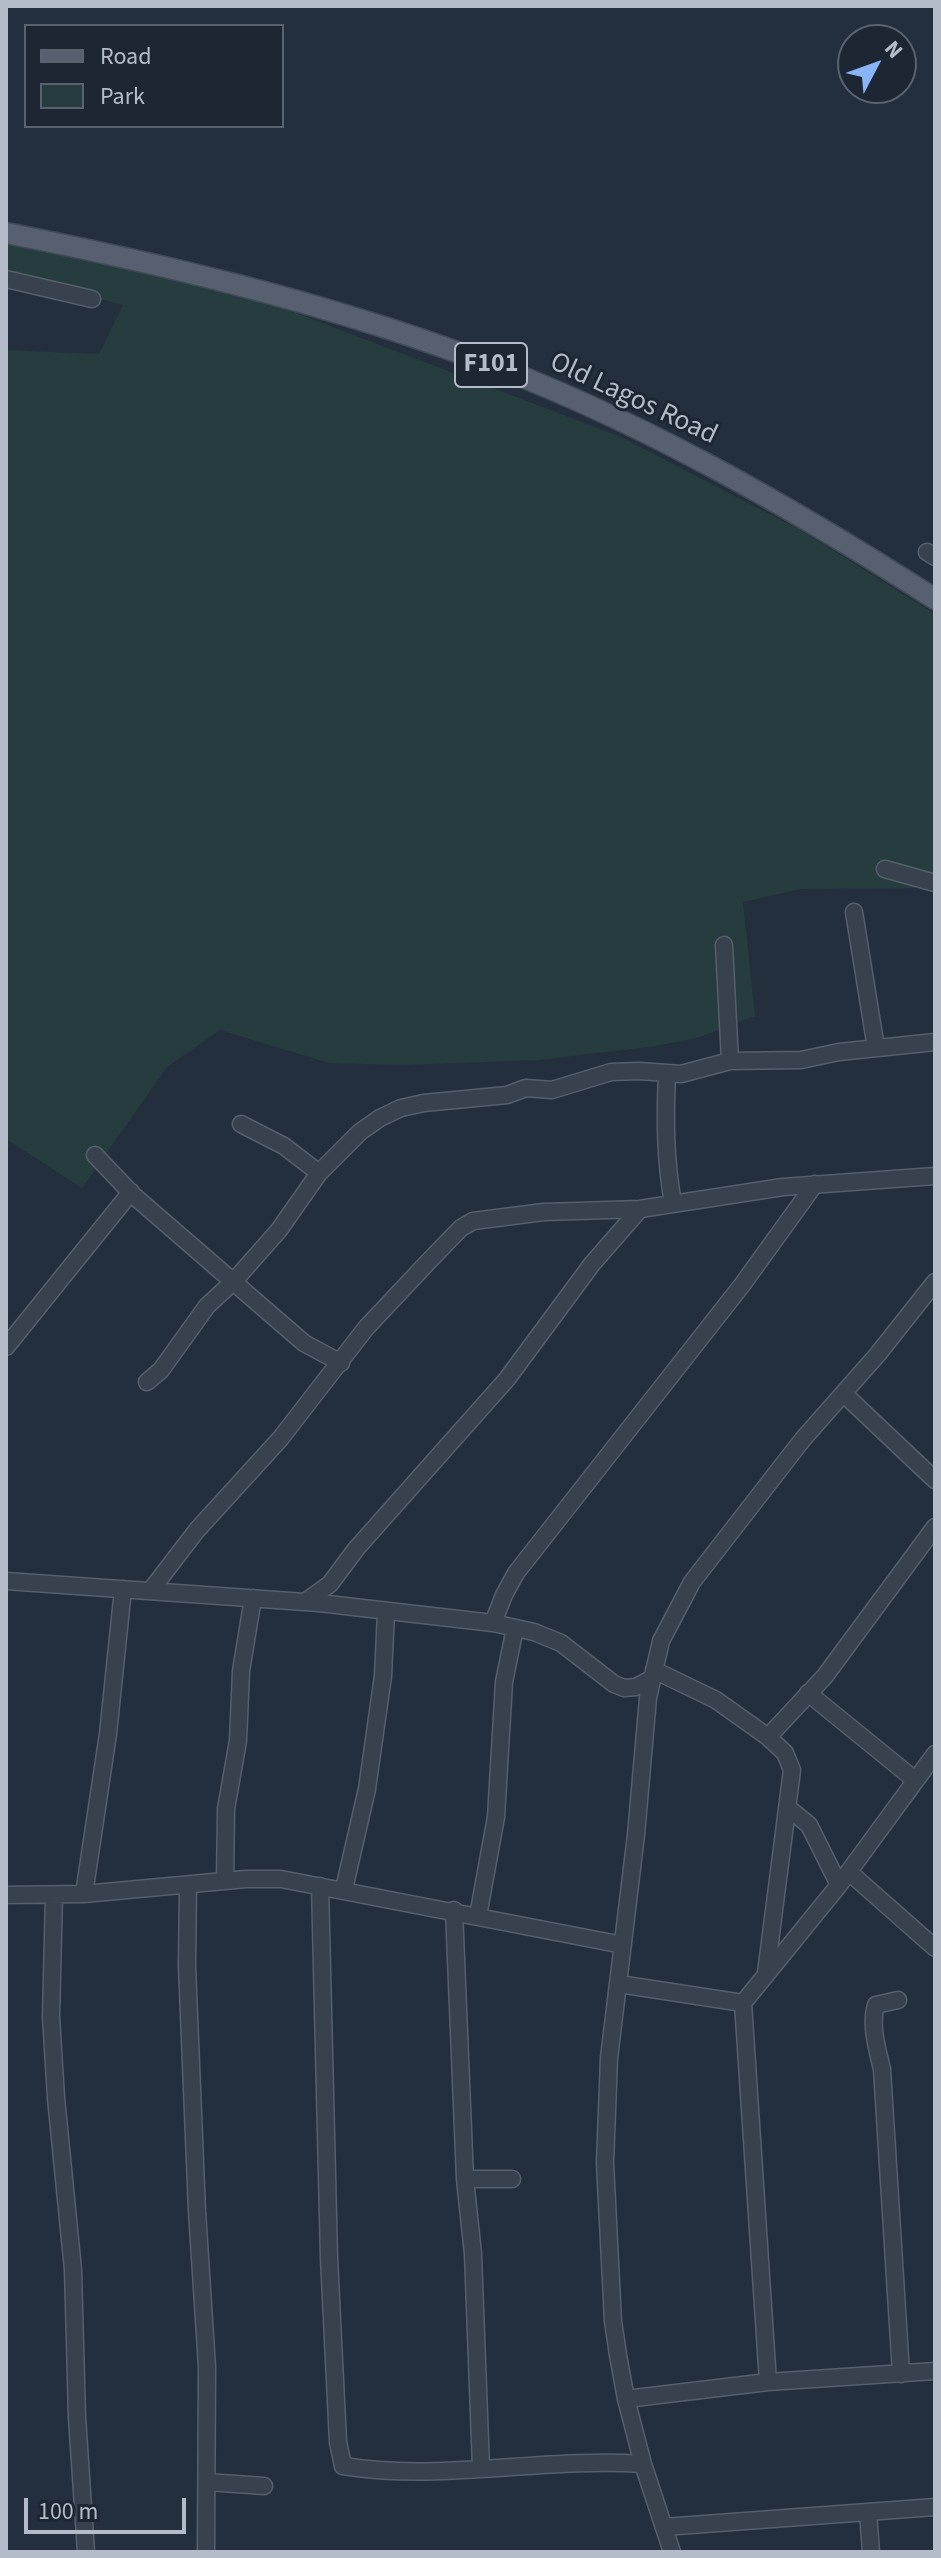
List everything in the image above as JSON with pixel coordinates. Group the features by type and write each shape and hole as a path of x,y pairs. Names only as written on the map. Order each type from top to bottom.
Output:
{"main road":[{"name":"Old Lagos Road","path":"6,233 261,289 470,356 607,415 737,480 935,599"}],"street":[{"path":"6,279 92,299"},
{"path":"885,869 935,883"},
{"path":"854,912 876,1048"},
{"path":"724,945 730,1061"},
{"path":"147,1382 161,1370 207,1306 234,1281 279,1230 319,1173 360,1132 401,1108 507,1095 526,1088 552,1090 611,1072 694,1072 730,1061 801,1060 935,1042"},
{"path":"667,1074 667,1171 673,1203"},
{"path":"241,1124 284,1146 319,1173"},
{"path":"95,1155 131,1192 304,1343 341,1363"},
{"path":"151,1590 197,1530 249,1475 341,1363 366,1328 461,1228 473,1221 544,1212 640,1209 815,1184 935,1176"},
{"path":"493,1623 516,1573 742,1285 815,1184"},
{"path":"6,1347 131,1192"},
{"path":"305,1602 330,1584 356,1549 507,1379 618,1233 640,1209"},
{"path":"616,1211 618,1233"},
{"path":"672,2552 643,2464 626,2399 613,2321 605,2163 609,2058 636,1835 648,1698 661,1641 692,1582 803,1439 844,1394 935,1282"},
{"path":"844,1394 935,1480"},
{"path":"768,1737 843,1652 935,1527"},
{"path":"6,1581 305,1602 493,1623 534,1632 561,1643 614,1684 624,1688 636,1687 653,1674"},
{"path":"330,1584 333,1605"},
{"path":"84,1894 108,1734 123,1589"},
{"path":"225,1881 226,1809 238,1741 241,1671 253,1598"},
{"path":"344,1889 367,1789 383,1676 386,1612"},
{"path":"478,1916 496,1817 504,1682 515,1628"},
{"path":"653,1674 716,1700 768,1737 785,1753 792,1770 766,1975"},
{"path":"808,1693 915,1780"},
{"path":"768,2382 743,2003 844,1879 915,1780 933,1760"},
{"path":"788,1808 809,1825 844,1879 935,1948"},
{"path":"6,1895 84,1894 281,1879 623,1945"},
{"path":"188,1885 186,1933 197,2211 207,2367 206,2552"},
{"path":"320,1886 329,2258 338,2442 343,2466 436,2471 618,2462 643,2464"},
{"path":"54,1895 51,2016 73,2270 77,2417 86,2552"},
{"path":"454,1910 481,2468"},
{"path":"619,1984 743,2003"},
{"path":"898,2000 876,2005 874,2011 876,2045 882,2069 901,2374"},
{"path":"465,2179 512,2179"},
{"path":"626,2399 768,2382 935,2371"},
{"path":"207,2482 264,2486"},
{"path":"664,2527 935,2507"},
{"path":"868,2513 871,2552"}],"green space":[{"path":"6,244 142,266 296,313 621,437 802,531 935,614 935,888 801,889 743,902 755,1016 697,1038 539,1060 402,1065 329,1063 220,1030 167,1067 82,1188 6,1139 6,350 99,354 123,305 6,275"}]}
